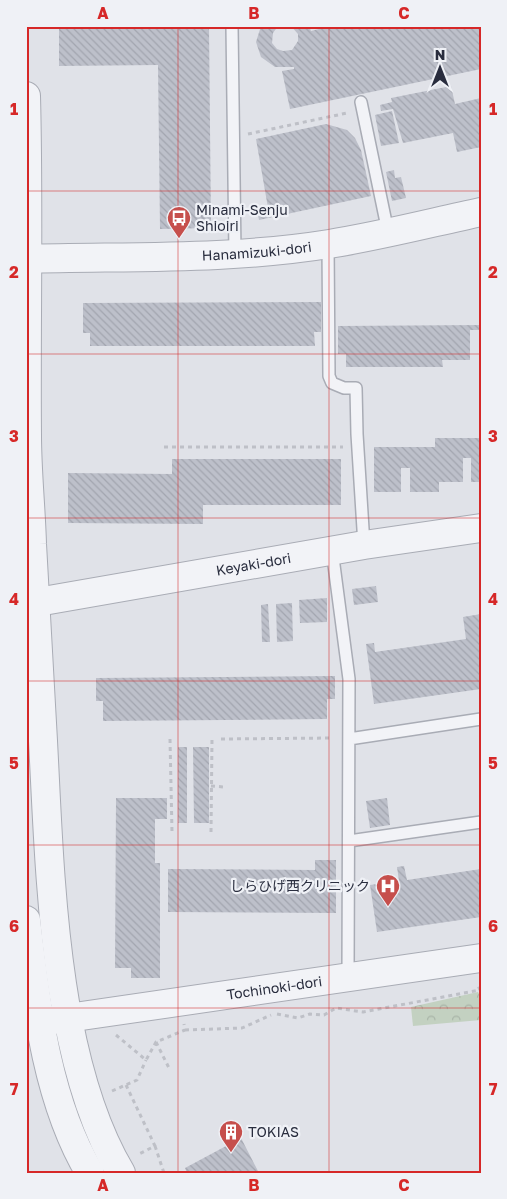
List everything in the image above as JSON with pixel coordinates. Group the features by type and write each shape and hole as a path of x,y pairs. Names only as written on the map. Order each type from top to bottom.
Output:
{"street":[{"path":"26,96 28,259 27,437 30,604 48,854 68,1018 91,1107 113,1160 128,1165"},
{"name":"Hanamizuki-dori","path":"28,259 235,254 328,244 481,212"},
{"name":"Keyaki-dori","path":"30,604 332,550 481,528"},
{"path":"26,920 31,1024 64,1114 90,1173"},
{"name":"Tochinoki-dori","path":"31,1024 348,978 478,968"}],"lane":[{"path":"232,26 235,254"},
{"path":"362,106 388,232"},
{"path":"328,244 329,376 332,383 344,388 356,388 364,545"},
{"path":"332,550 349,679 348,978"},
{"path":"349,739 481,719"},
{"path":"349,841 481,822"}],"path":[{"path":"233,138 362,106"},
{"path":"164,446 348,447"},
{"path":"170,739 172,832"},
{"path":"211,832 212,739"},
{"path":"221,739 349,739"},
{"path":"211,786 224,786"},
{"path":"107,1094 137,1080 156,1042 185,1030 242,1028 273,1014 298,1018 310,1014 324,1014 336,1008 363,1012 480,990 478,968"},
{"path":"272,1006 273,1014"},
{"path":"182,1020 185,1030"},
{"path":"114,1033 146,1060"},
{"path":"156,1042 170,1070"},
{"path":"126,1085 155,1146 164,1173"},
{"path":"128,1165 155,1146"}],"green space":[{"path":"478,992 481,997 481,1020 413,1026 411,1007"}],"building":[{"path":"59,26 209,26 211,228 160,229 158,65 59,66"},
{"path":"261,26 278,26 273,33 272,43 277,49 283,51 292,50 298,41 298,34 291,26 309,26 311,31 331,26 481,26 481,69 290,109 282,71 294,69 294,67 275,67 261,57 256,42"},
{"path":"451,86 455,104 481,98 481,147 457,152 453,133 403,143 393,109 381,111 380,105 392,102 391,98"},
{"path":"392,111 399,143 381,146 375,115"},
{"path":"326,124 347,130 355,138 361,150 371,196 259,220 257,210 268,208 256,139"},
{"path":"394,170 395,178 401,177 406,198 392,201 386,172"},
{"path":"321,302 321,332 314,332 315,346 90,346 90,333 83,333 83,303"},
{"path":"481,325 481,330 470,330 470,360 442,360 443,367 346,367 346,354 338,354 338,326"},
{"path":"435,438 481,438 481,482 471,482 471,458 463,458 463,482 439,482 439,492 410,492 410,468 401,468 401,492 374,492 374,447 435,447"},
{"path":"172,459 341,459 341,505 203,505 203,524 68,523 68,473 172,474"},
{"path":"376,586 378,602 354,605 352,589"},
{"path":"327,598 327,622 300,623 299,600"},
{"path":"292,603 293,641 277,642 276,604"},
{"path":"268,604 270,642 262,642 261,605"},
{"path":"481,614 481,689 374,704 366,644 374,643 375,652 466,639 463,617"},
{"path":"335,676 335,699 327,699 327,719 103,721 103,701 96,701 96,678"},
{"path":"178,747 187,747 187,823 178,823"},
{"path":"193,747 209,747 209,823 194,823"},
{"path":"116,798 167,798 167,819 155,819 155,863 160,863 160,978 131,978 131,968 115,968"},
{"path":"387,798 390,825 370,828 366,801"},
{"path":"315,860 336,860 336,913 168,912 168,869 315,870"},
{"path":"404,866 407,880 481,869 481,917 377,932 370,885 399,881 397,867"},
{"name":"TOKIAS","path":"241,1138 259,1173 187,1173 185,1168"}],"place":[{"name":"Minami-Senju Shioiri","path":"179,239"},
{"name":"しらひげ西クリニック","path":"388,907"},
{"name":"TOKIAS","path":"231,1153"}]}
